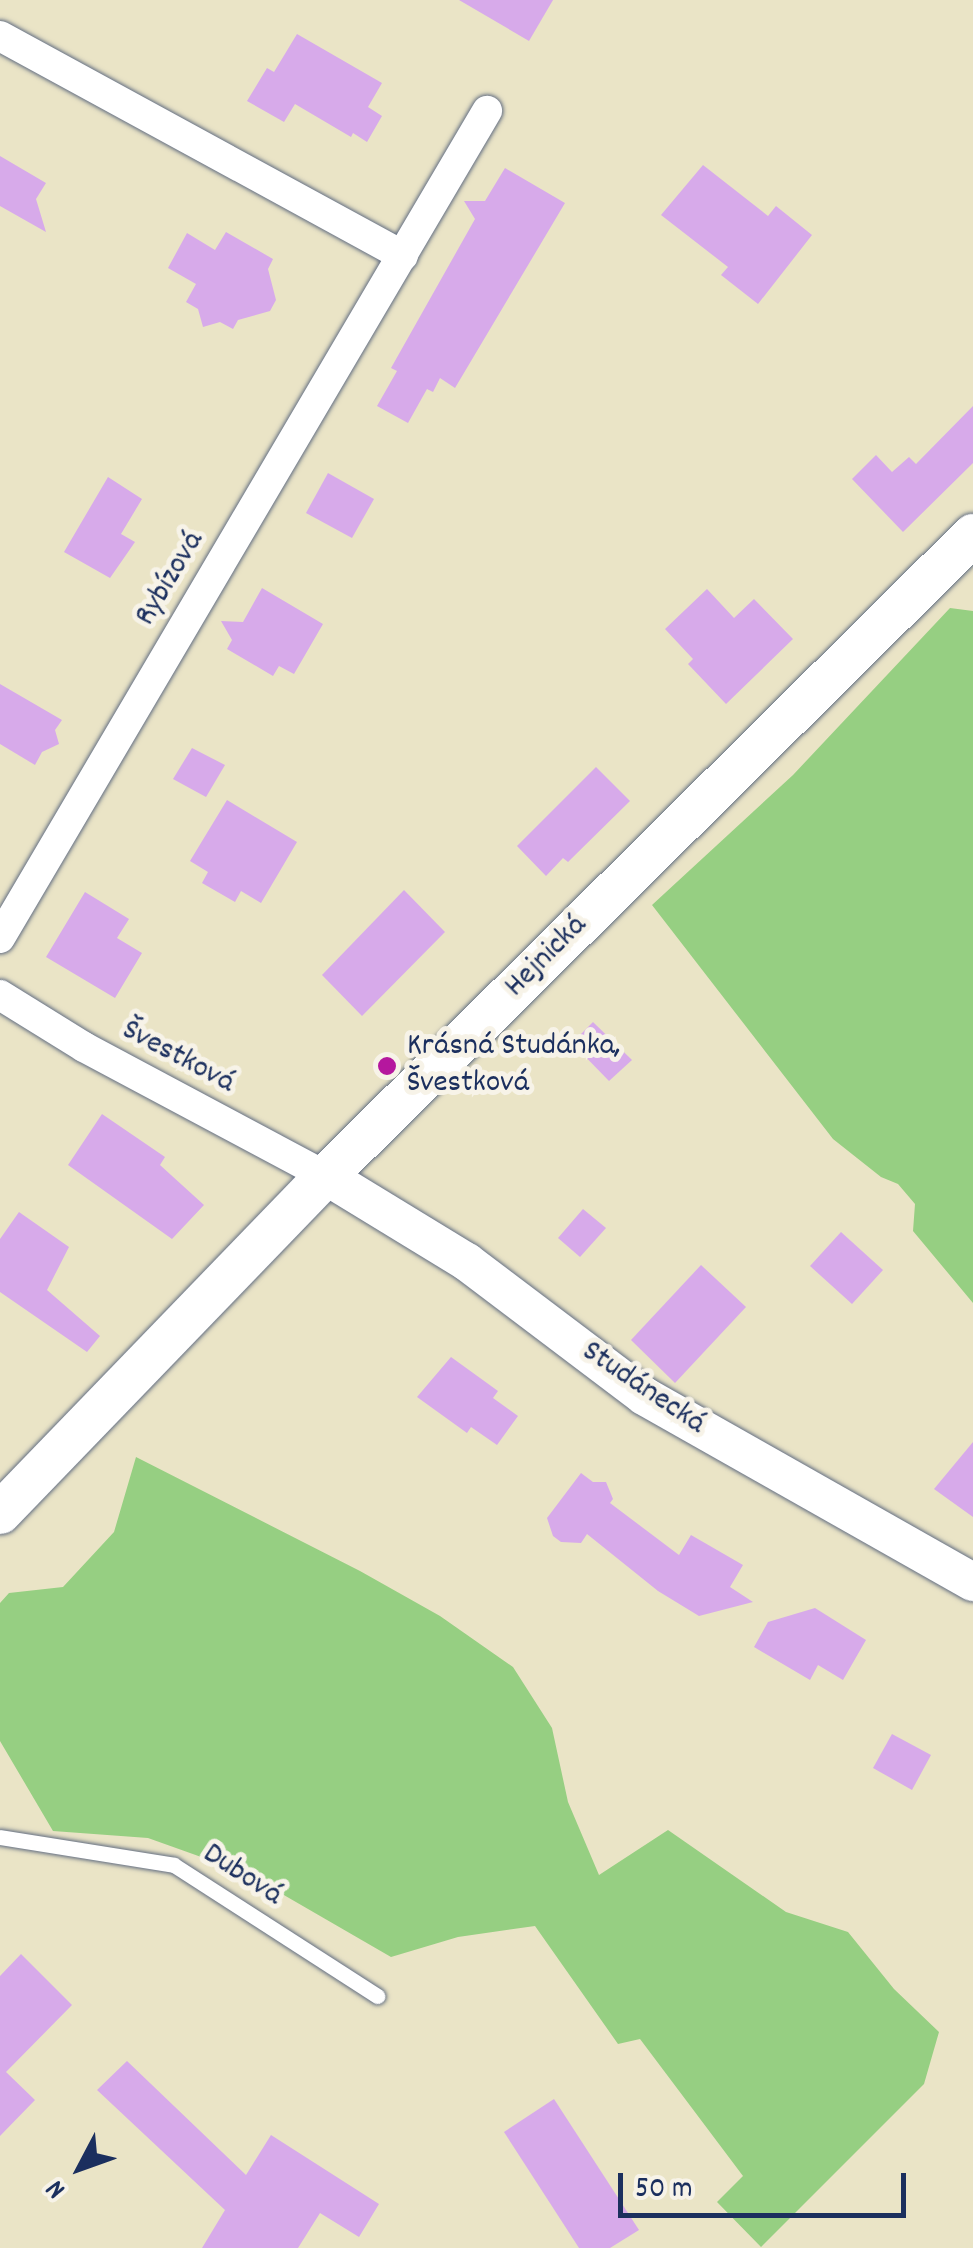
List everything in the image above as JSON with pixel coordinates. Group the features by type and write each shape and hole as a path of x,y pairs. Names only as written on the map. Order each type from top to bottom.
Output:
{"main road":[{"name":"Hejnická","path":"0,1513 326,1176 973,535"}],"street":[{"path":"0,36 403,256"},
{"name":"Rybízová","path":"0,938 487,111"},
{"name":"Švestková","path":"0,995 84,1047 326,1176"},
{"name":"Studánecká","path":"326,1176 467,1262 644,1396 973,1582"}],"lane":[{"name":"Dubová","path":"0,1837 174,1865 378,1996"}],"green space":[{"path":"950,608 973,611 973,1303 913,1231 915,1204 898,1184 881,1177 833,1139 652,905 793,775"},
{"path":"136,1457 360,1571 440,1616 513,1667 552,1728 568,1802 599,1875 668,1830 786,1912 848,1932 894,1989 939,2032 924,2084 761,2247 717,2202 743,2176 640,2039 618,2044 535,1926 458,1937 391,1957 246,1873 148,1838 53,1831 0,1741 0,1603 9,1593 63,1587 114,1532"}],"building":[{"path":"459,0 553,0 529,41"},
{"path":"297,34 382,83 368,107 382,116 367,142 353,133 351,137 295,104 284,122 247,101 267,68 274,72"},
{"path":"0,156 46,183 36,199 46,232 0,206"},
{"path":"703,165 768,216 776,206 812,235 758,304 721,275 728,267 661,215"},
{"path":"505,168 565,203 455,388 440,378 433,392 427,389 408,423 377,406 397,371 391,368 475,219 464,201 485,201"},
{"path":"226,232 273,259 268,269 276,300 270,311 238,320 233,329 220,322 203,327 198,309 186,302 196,284 168,268 187,233 215,250"},
{"path":"973,406 973,463 903,532 852,479 876,455 892,472 909,457 916,464"},
{"path":"328,473 374,499 352,538 306,513"},
{"path":"108,477 142,499 121,534 135,542 110,578 64,552"},
{"path":"262,588 323,624 294,674 279,666 273,676 227,649 232,640 221,621 243,622"},
{"path":"707,589 734,618 754,599 793,639 726,704 688,664 693,659 665,629"},
{"path":"0,684 62,720 55,730 59,744 42,752 35,765 0,744"},
{"path":"192,748 225,765 206,797 173,779"},
{"path":"596,767 630,801 568,862 563,858 546,876 517,846"},
{"path":"227,800 297,842 261,903 241,891 235,902 202,883 208,872 190,861"},
{"path":"404,890 445,932 362,1016 322,975"},
{"path":"85,892 129,919 117,938 142,953 115,998 46,957"},
{"path":"593,1022 632,1060 609,1081 572,1043"},
{"path":"102,1114 165,1157 160,1165 204,1205 172,1239 68,1165"},
{"path":"583,1209 606,1228 580,1257 558,1238"},
{"path":"19,1212 69,1247 47,1290 100,1336 87,1352 0,1292 0,1239"},
{"path":"841,1232 883,1270 852,1304 810,1266"},
{"path":"701,1265 746,1307 675,1383 631,1340"},
{"path":"451,1357 498,1391 493,1398 518,1416 497,1445 471,1427 467,1433 417,1397"},
{"path":"973,1442 973,1517 934,1489"},
{"path":"581,1473 593,1482 606,1482 613,1499 610,1503 679,1555 691,1535 743,1565 730,1587 753,1602 699,1616 658,1591 587,1534 581,1543 561,1542 553,1536 547,1518"},
{"path":"815,1608 866,1640 843,1680 818,1665 810,1680 754,1647 768,1622"},
{"path":"892,1734 931,1755 912,1790 873,1768"},
{"path":"21,1954 72,2005 6,2072 35,2100 0,2136 0,1976"},
{"path":"127,2061 246,2175 271,2135 379,2204 359,2237 320,2213 298,2248 202,2248 225,2210 97,2090"},
{"path":"554,2099 639,2230 610,2248 579,2248 504,2132"}],"place":[{"name":"Krásná Studánka, Švestková","path":"387,1066"}]}
